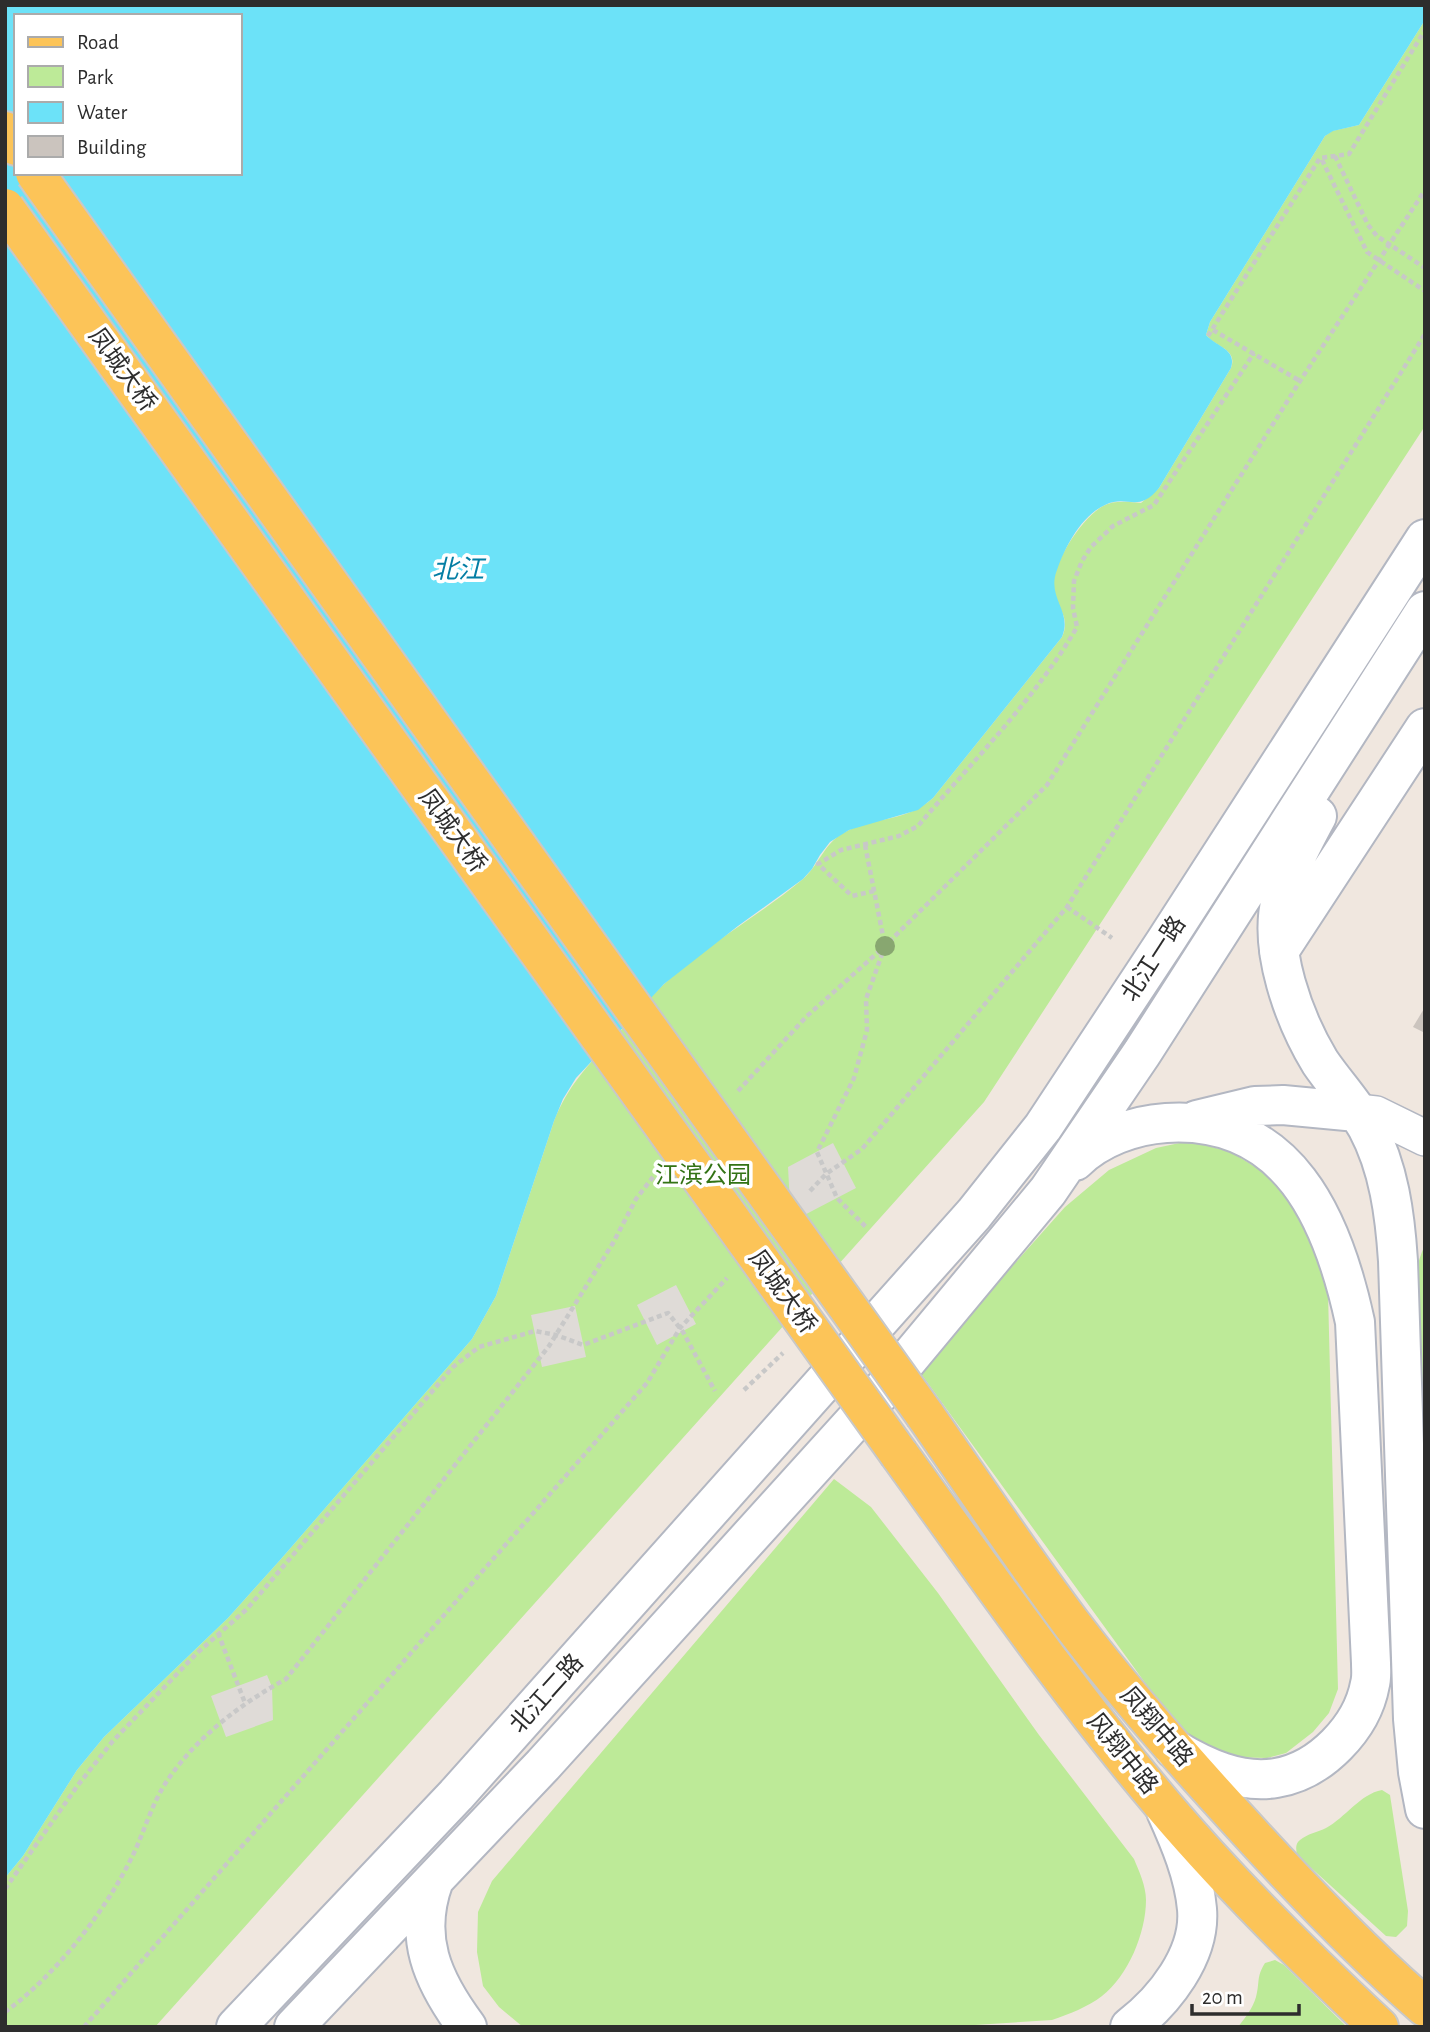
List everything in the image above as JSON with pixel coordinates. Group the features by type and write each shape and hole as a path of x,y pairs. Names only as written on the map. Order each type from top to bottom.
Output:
{"main road":[{"name":"凤城大桥","path":"36,175 925,1415"},
{"name":"凤城大桥","path":"5,208 899,1454"},
{"name":"北江一路","path":"850,1355 974,1214 1042,1127 1425,540"},
{"name":"北江一路","path":"880,1393 1048,1191 1142,1053 1425,611"},
{"path":"1425,623 1300,850 1280,901 1277,925 1284,977 1318,1058 1367,1127 1387,1179 1396,1232 1413,1719 1425,1809"},
{"path":"1279,951 1425,728"},
{"path":"1048,1191 1086,1150 1108,1138 1145,1126 1192,1121 1255,1106 1283,1105 1357,1112"},
{"path":"1171,1747 1192,1760 1223,1773 1261,1779 1294,1773 1332,1750 1357,1718 1371,1684 1355,1322 1346,1280 1330,1234 1295,1176 1272,1153 1245,1136 1221,1126 1192,1121"},
{"path":"1398,1261 1407,1240 1425,1218"},
{"name":"北江二路","path":"236,2027 456,1795 850,1355"},
{"name":"北江二路","path":"293,2027 543,1765 880,1393"},
{"name":"凤翔中路","path":"925,1415 1070,1621 1171,1747 1372,1961 1425,2007"},
{"name":"风翔中路","path":"899,1454 1056,1672 1164,1806 1229,1878 1379,2027"},
{"path":"1130,2027 1149,2012 1166,1993 1188,1954 1195,1934 1198,1912 1195,1891 1182,1849 1164,1806"},
{"path":"434,1880 426,1902 425,1942 431,1965 448,2002 467,2027"}],"street":[{"path":"1357,1112 1376,1114 1425,1138"}],"path":[{"path":"1209,336 1320,158 1349,154 1425,30"},
{"path":"1335,156 1368,225 1377,236 1425,268"},
{"path":"1321,160 1367,252 1425,291"},
{"path":"1213,330 1300,381"},
{"path":"874,891 852,896 818,864 841,850 900,836 918,825 1065,648 1077,627 1073,608 1074,581 1091,547 1113,526 1154,505 1254,352"},
{"path":"865,845 885,946 866,999 867,1030 854,1078 817,1152 837,1198 866,1227"},
{"path":"1068,907 1112,938"},
{"path":"5,1889 78,1785 104,1753 196,1654 247,1609 453,1367 479,1348 535,1331 583,1345 668,1313 680,1328 715,1391"},
{"path":"744,1390 809,1328"},
{"path":"218,1633 245,1703"}],"green space":[{"name":"江滨公园","path":"1425,20 1425,426 984,1102 155,2027 5,2027 5,1878 23,1856 77,1770 104,1737 228,1618 472,1339 496,1296 554,1121 565,1097 586,1068 679,970 803,879 834,840 849,830 912,811 933,798 1062,637 1065,622 1053,586 1063,553 1086,520 1103,506 1117,502 1141,503 1159,488 1231,368 1232,357 1229,353 1206,335 1210,322 1325,136 1332,131 1359,125"},
{"path":"1189,1141 1231,1152 1275,1179 1306,1228 1328,1293 1338,1689 1329,1713 1313,1732 1286,1753 1267,1758 1228,1757 1203,1751 1180,1731 919,1371 1065,1207 1109,1170 1156,1148"},
{"path":"1425,1245 1425,1404 1413,1303 1414,1283"},
{"path":"834,1479 871,1507 938,1593 1039,1735 1134,1859 1144,1884 1146,1900 1139,1940 1127,1966 1102,1996 1085,2007 1052,2020 944,2027 523,2027 499,2007 483,1986 477,1952 478,1912 492,1881"},
{"path":"1382,1790 1390,1795 1408,1911 1407,1926 1396,1937 1386,1936 1297,1855 1296,1851 1297,1843 1303,1838 1333,1824 1367,1796"},
{"path":"1275,1960 1284,1965 1347,2027 1238,2027 1255,2001 1262,1968 1265,1963"}],"shaded area":[{"path":"833,1143 856,1188 791,1222 788,1167"},
{"path":"676,1285 696,1324 657,1345 637,1305"},
{"path":"575,1306 586,1357 542,1367 531,1315"},
{"path":"267,1675 272,1687 273,1720 226,1737 211,1696"}],"water":[{"name":"北江","path":"5,5 1425,5 1425,20 1359,125 1333,131 1325,136 1210,322 1206,335 1229,352 1231,368 1159,488 1145,500 1113,502 1096,510 1081,524 1069,542 1055,580 1064,620 1062,637 933,798 918,810 849,830 830,842 803,879 664,984 576,1078 554,1121 496,1296 472,1339 228,1618 104,1737 77,1770 23,1856 5,1878"}],"building":[{"path":"1425,1007 1425,1033 1413,1027"}]}
